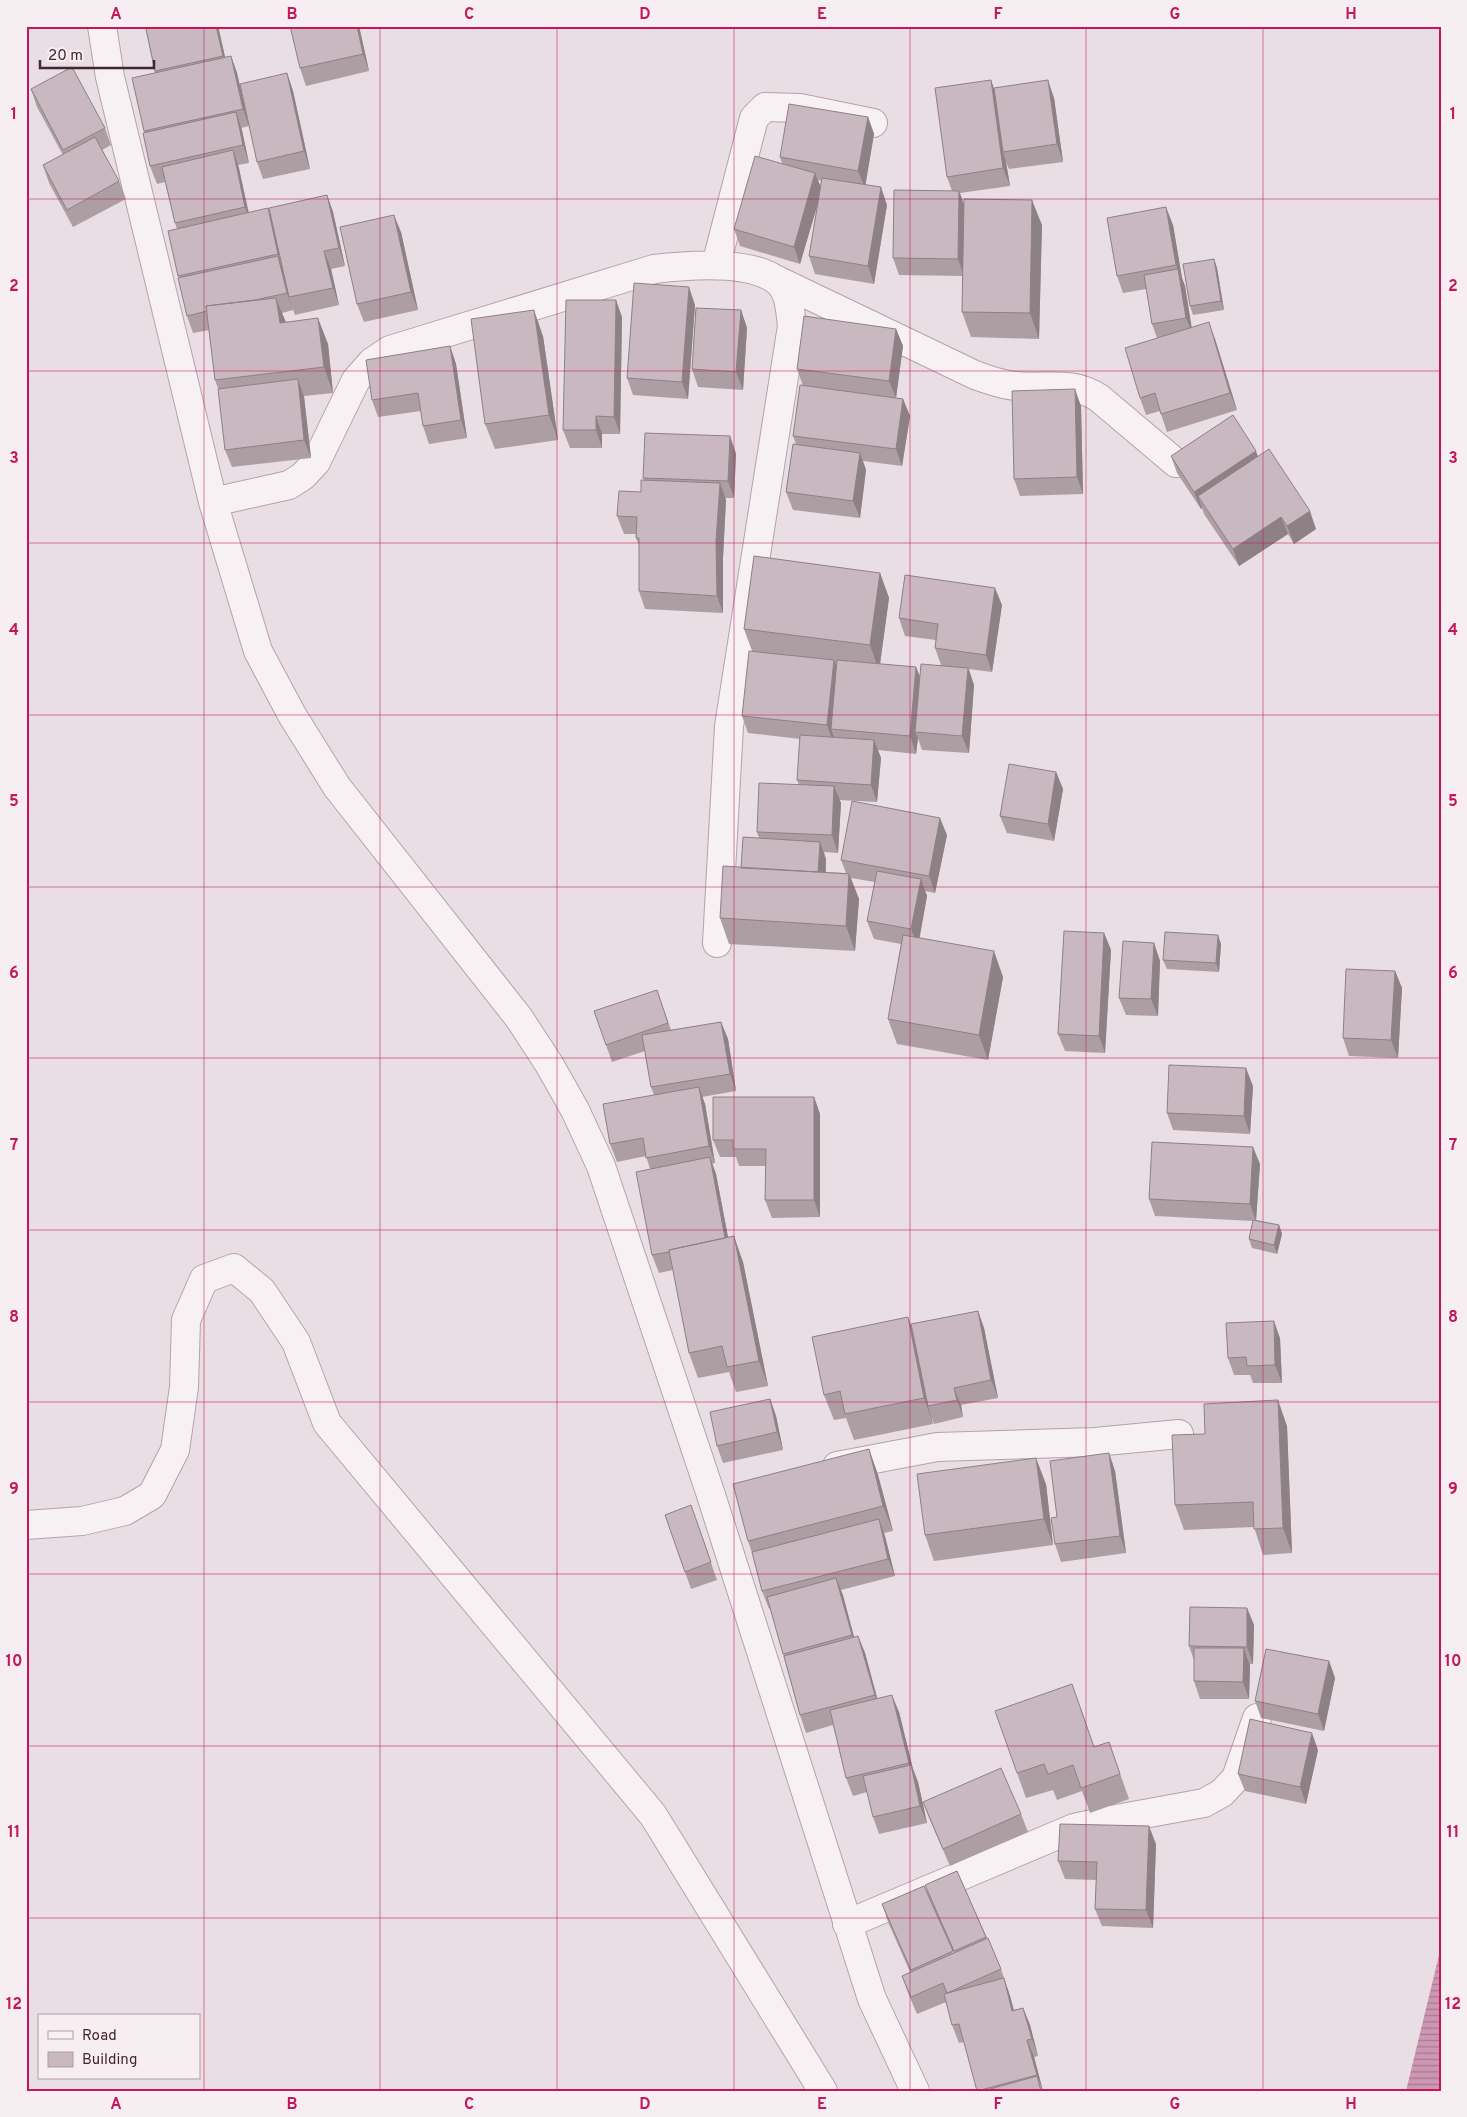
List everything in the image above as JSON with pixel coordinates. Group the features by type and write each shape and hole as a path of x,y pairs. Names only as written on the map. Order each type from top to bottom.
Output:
{"street":[{"path":"102,26 110,77 213,502 258,651 292,715 337,787 519,1018 549,1064 575,1110 601,1166 710,1492 872,1999 915,2091"},
{"path":"716,265 754,118 765,107 800,108 873,123"},
{"path":"213,502 289,485 303,476 316,462 356,380 372,362 390,350 654,269 686,265 716,265 754,270 975,375 995,382 1016,386 1074,387 1086,390 1099,398 1176,463"},
{"path":"717,943 729,726 792,326 789,300 777,280"},
{"path":"26,1525 82,1521 125,1511 152,1495 175,1450 184,1387 186,1320 204,1280 234,1268 262,1291 296,1342 327,1423 653,1815 823,2091"},
{"path":"816,1470 937,1447 1095,1442 1179,1434"},
{"path":"710,1492 739,1486"},
{"path":"847,1924 1074,1828 1204,1803 1222,1793 1236,1778 1257,1718"}],"shaded area":[{"path":"1441,1947 1441,2091 1406,2091"}],"building":[{"path":"157,26 216,26 223,56 155,71 146,29"},
{"path":"290,26 357,26 363,54 300,68"},
{"path":"231,56 243,109 144,131 132,78"},
{"path":"72,67 105,128 63,150 31,89"},
{"path":"287,73 304,151 257,162 240,84"},
{"path":"991,80 1003,168 947,177 935,88"},
{"path":"1048,80 1057,144 1003,152 994,88"},
{"path":"789,104 868,117 858,171 780,157"},
{"path":"236,112 243,145 150,166 143,133"},
{"path":"95,137 119,181 67,210 43,165"},
{"path":"233,150 245,207 175,223 162,167"},
{"path":"755,156 815,173 794,247 734,229"},
{"path":"822,178 881,187 868,266 809,256"},
{"path":"894,190 959,191 958,259 893,258"},
{"path":"327,195 339,248 324,251 333,288 289,297 269,208"},
{"path":"964,199 1032,200 1030,313 962,312"},
{"path":"1166,207 1176,265 1117,276 1107,218"},
{"path":"268,208 278,254 178,276 168,231"},
{"path":"394,215 411,292 357,304 340,227"},
{"path":"278,256 287,293 255,300 206,306 207,311 187,316 178,278"},
{"path":"1214,259 1221,301 1190,306 1183,264"},
{"path":"1178,269 1186,318 1152,324 1144,275"},
{"path":"634,283 689,287 682,382 627,378"},
{"path":"276,298 280,323 318,318 324,367 215,380 206,306"},
{"path":"566,300 616,300 614,417 596,416 596,430 563,430"},
{"path":"696,308 741,310 736,372 692,369"},
{"path":"534,310 549,415 485,424 471,319"},
{"path":"804,316 896,329 889,381 797,369"},
{"path":"1209,322 1230,393 1161,414 1155,393 1140,398 1125,348"},
{"path":"450,346 461,420 423,426 418,393 372,400 366,360"},
{"path":"298,379 304,440 225,450 218,389"},
{"path":"800,385 903,399 896,449 793,436"},
{"path":"1075,389 1077,477 1014,479 1012,391"},
{"path":"1233,415 1256,451 1194,492 1171,456"},
{"path":"645,433 730,436 728,481 643,478"},
{"path":"793,444 860,453 853,501 786,492"},
{"path":"1269,449 1310,511 1287,526 1281,517 1233,549 1198,496"},
{"path":"641,480 720,483 716,541 717,596 639,591 639,538 636,538 637,517 617,516 619,491 641,492"},
{"path":"754,556 880,573 870,645 744,629"},
{"path":"905,575 995,588 986,655 935,648 938,624 899,618"},
{"path":"749,651 834,660 827,725 742,716"},
{"path":"837,660 916,667 910,736 831,729"},
{"path":"921,664 968,668 962,736 915,732"},
{"path":"800,735 874,740 871,785 797,780"},
{"path":"1009,764 1056,772 1048,824 1000,816"},
{"path":"759,783 834,786 832,835 757,832"},
{"path":"852,801 940,818 929,876 841,860"},
{"path":"743,837 820,842 818,872 741,868"},
{"path":"723,866 849,874 846,926 720,918"},
{"path":"877,871 921,879 911,929 867,921"},
{"path":"1064,931 1104,933 1099,1036 1058,1034"},
{"path":"1165,932 1218,935 1216,963 1163,960"},
{"path":"903,935 994,951 979,1035 888,1019"},
{"path":"1123,941 1154,943 1151,999 1119,998"},
{"path":"1346,969 1395,971 1391,1040 1343,1038"},
{"path":"657,990 668,1023 606,1045 594,1011"},
{"path":"721,1022 730,1074 651,1087 642,1035"},
{"path":"1169,1065 1246,1068 1244,1116 1167,1113"},
{"path":"699,1087 709,1146 646,1158 643,1138 610,1144 603,1104"},
{"path":"713,1097 814,1097 814,1200 765,1200 766,1149 733,1149 733,1140 713,1140"},
{"path":"1152,1142 1253,1147 1250,1204 1149,1199"},
{"path":"710,1157 725,1238 652,1255 636,1172"},
{"path":"1253,1220 1279,1225 1274,1245 1249,1239"},
{"path":"734,1236 759,1361 727,1367 722,1346 689,1353 669,1250"},
{"path":"978,1311 991,1380 954,1388 957,1400 928,1406 911,1324"},
{"path":"908,1317 924,1398 845,1414 840,1391 824,1395 812,1337"},
{"path":"1274,1321 1275,1365 1247,1366 1246,1357 1228,1358 1226,1323"},
{"path":"770,1399 777,1432 717,1446 710,1412"},
{"path":"1278,1400 1283,1528 1254,1529 1253,1502 1175,1505 1172,1435 1205,1434 1204,1404"},
{"path":"869,1449 883,1506 748,1541 733,1484"},
{"path":"1109,1453 1120,1536 1055,1544 1051,1518 1057,1517 1050,1461"},
{"path":"1036,1458 1044,1519 925,1535 917,1474"},
{"path":"691,1505 711,1562 685,1572 665,1515"},
{"path":"879,1519 888,1559 762,1591 752,1552"},
{"path":"836,1578 852,1635 783,1654 767,1597"},
{"path":"1190,1607 1247,1608 1247,1647 1189,1646"},
{"path":"858,1636 875,1695 800,1715 784,1656"},
{"path":"1194,1648 1244,1648 1243,1682 1194,1681"},
{"path":"1266,1649 1329,1661 1318,1714 1255,1701"},
{"path":"1072,1684 1094,1747 1109,1742 1120,1774 1081,1788 1073,1765 1048,1774 1044,1764 1017,1773 995,1711"},
{"path":"892,1695 909,1763 846,1778 830,1710"},
{"path":"1250,1719 1312,1733 1300,1787 1238,1774"},
{"path":"911,1765 920,1806 873,1817 863,1776"},
{"path":"1001,1768 1021,1814 943,1849 923,1802"},
{"path":"1060,1824 1149,1826 1146,1910 1095,1909 1097,1862 1058,1861"},
{"path":"957,1871 986,1937 954,1951 925,1885"},
{"path":"924,1886 953,1951 911,1970 882,1904"},
{"path":"988,1938 1001,1969 947,1993 943,1983 911,1997 902,1976"},
{"path":"1004,1978 1012,2011 1023,2008 1032,2039 1027,2040 1037,2075 977,2091 959,2024 952,2025 944,1994"},
{"path":"1037,2076 1041,2091 983,2091"}]}
